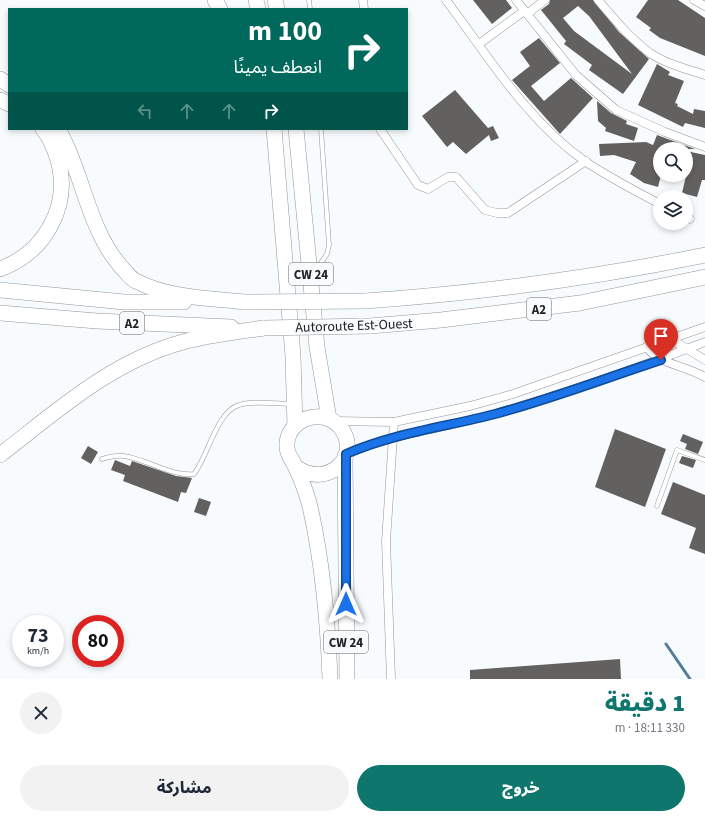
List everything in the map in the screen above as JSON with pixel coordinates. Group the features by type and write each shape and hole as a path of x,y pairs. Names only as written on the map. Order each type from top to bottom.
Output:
{"highway":[{"path":"0,269 10,265 30,252 42,239 53,222 60,204 62,184 60,167 55,151 44,130"},
{"path":"59,130 67,145 106,247 119,265 134,280 154,289 192,296 246,302"},
{"path":"268,130 277,164"},
{"name":"CW 24","path":"274,130 293,356 295,426"},
{"name":"CW 24","path":"296,130 312,277 317,347 332,420"},
{"name":"Autoroute Est-Ouest","path":"0,290 124,302 365,301 481,291 562,281 705,254"},
{"name":"Autoroute Est-Ouest","path":"0,313 97,321 264,328 370,326 456,319 580,303 705,277"},
{"path":"0,455 79,394 112,372 138,358 183,342 264,328"},
{"path":"320,416 332,420 339,426 346,439 345,455 340,465 333,471 323,475 314,476 304,473 296,467 288,451 288,438 295,426 302,420 320,416"},
{"name":"CW 24","path":"345,455 347,679"},
{"name":"CW 24","path":"296,467 311,510 329,638 330,679"}],"street":[{"path":"446,0 511,89 552,133 586,162 653,200"},
{"path":"516,0 576,75 616,110 664,132 705,147"},
{"path":"479,44 545,0"},
{"path":"598,0 622,29 651,54 679,67 705,75"},
{"path":"694,0 705,6"},
{"path":"381,130 418,185 428,189 448,177 456,177 485,210 497,213 508,213 586,162"},
{"path":"332,420 394,422 499,399 705,327"},
{"path":"671,339 686,350 705,360"},
{"path":"345,455 365,446 393,437 498,413 661,360 705,342"},
{"path":"646,347 653,355 661,360 687,368 705,377"},
{"path":"391,679 386,561 388,493 394,422"}],"lane":[{"path":"312,277 327,254 329,244 321,130"},
{"path":"102,459 124,456 150,462 183,474 194,474 201,464 223,418 230,410 244,404 294,404"},
{"path":"657,506 678,450 705,460"}],"building":[{"path":"473,0 506,0 512,8 492,24"},
{"path":"550,0 593,0 619,32 649,59 623,94 589,70 592,65 564,44 566,41 541,10 549,4","holes":["578,6 589,16 632,74 574,31 563,18"]},
{"path":"648,0 678,0 705,18 705,56 660,38 649,30 651,28 636,17"},
{"path":"539,38 560,63 531,86 544,101 571,78 593,98 560,134 512,80 530,66 520,52"},
{"path":"657,64 670,72 668,75 684,81 675,103 678,104 677,106 693,114 694,109 705,111 705,128 685,123 683,127 638,105"},
{"path":"455,90 488,128 493,126 499,138 491,141 489,135 466,154 453,142 447,147 422,116"},
{"path":"597,101 611,113 627,121 626,124 638,128 634,141 605,131 606,128 598,121"},
{"path":"657,135 676,142 654,142"},
{"path":"646,142 653,145 653,182 659,182 658,187 644,183 630,174 636,162 614,155 600,156 599,144"},
{"path":"693,152 705,155 705,180 702,180 697,197 693,196 693,190 683,190 685,182 693,182"},
{"path":"615,429 666,449 645,507 595,487"},
{"path":"683,434 703,442 698,454 685,449 687,444 680,441"},
{"path":"88,446 98,452 91,464 81,458"},
{"path":"682,456 696,460 693,468 679,463"},
{"path":"115,460 130,466 132,461 176,476 192,478 186,493 181,492 178,502 123,481 125,475 111,470"},
{"path":"673,482 705,495 705,554 689,548 696,528 661,514"},
{"path":"199,498 211,502 206,516 194,512"},
{"path":"620,659 621,679 470,679 470,670"}],"waterway":[{"path":"666,644 690,679"}],"route":[{"path":"346,604 346,454 393,437 477,419 516,408 661,360"}]}
